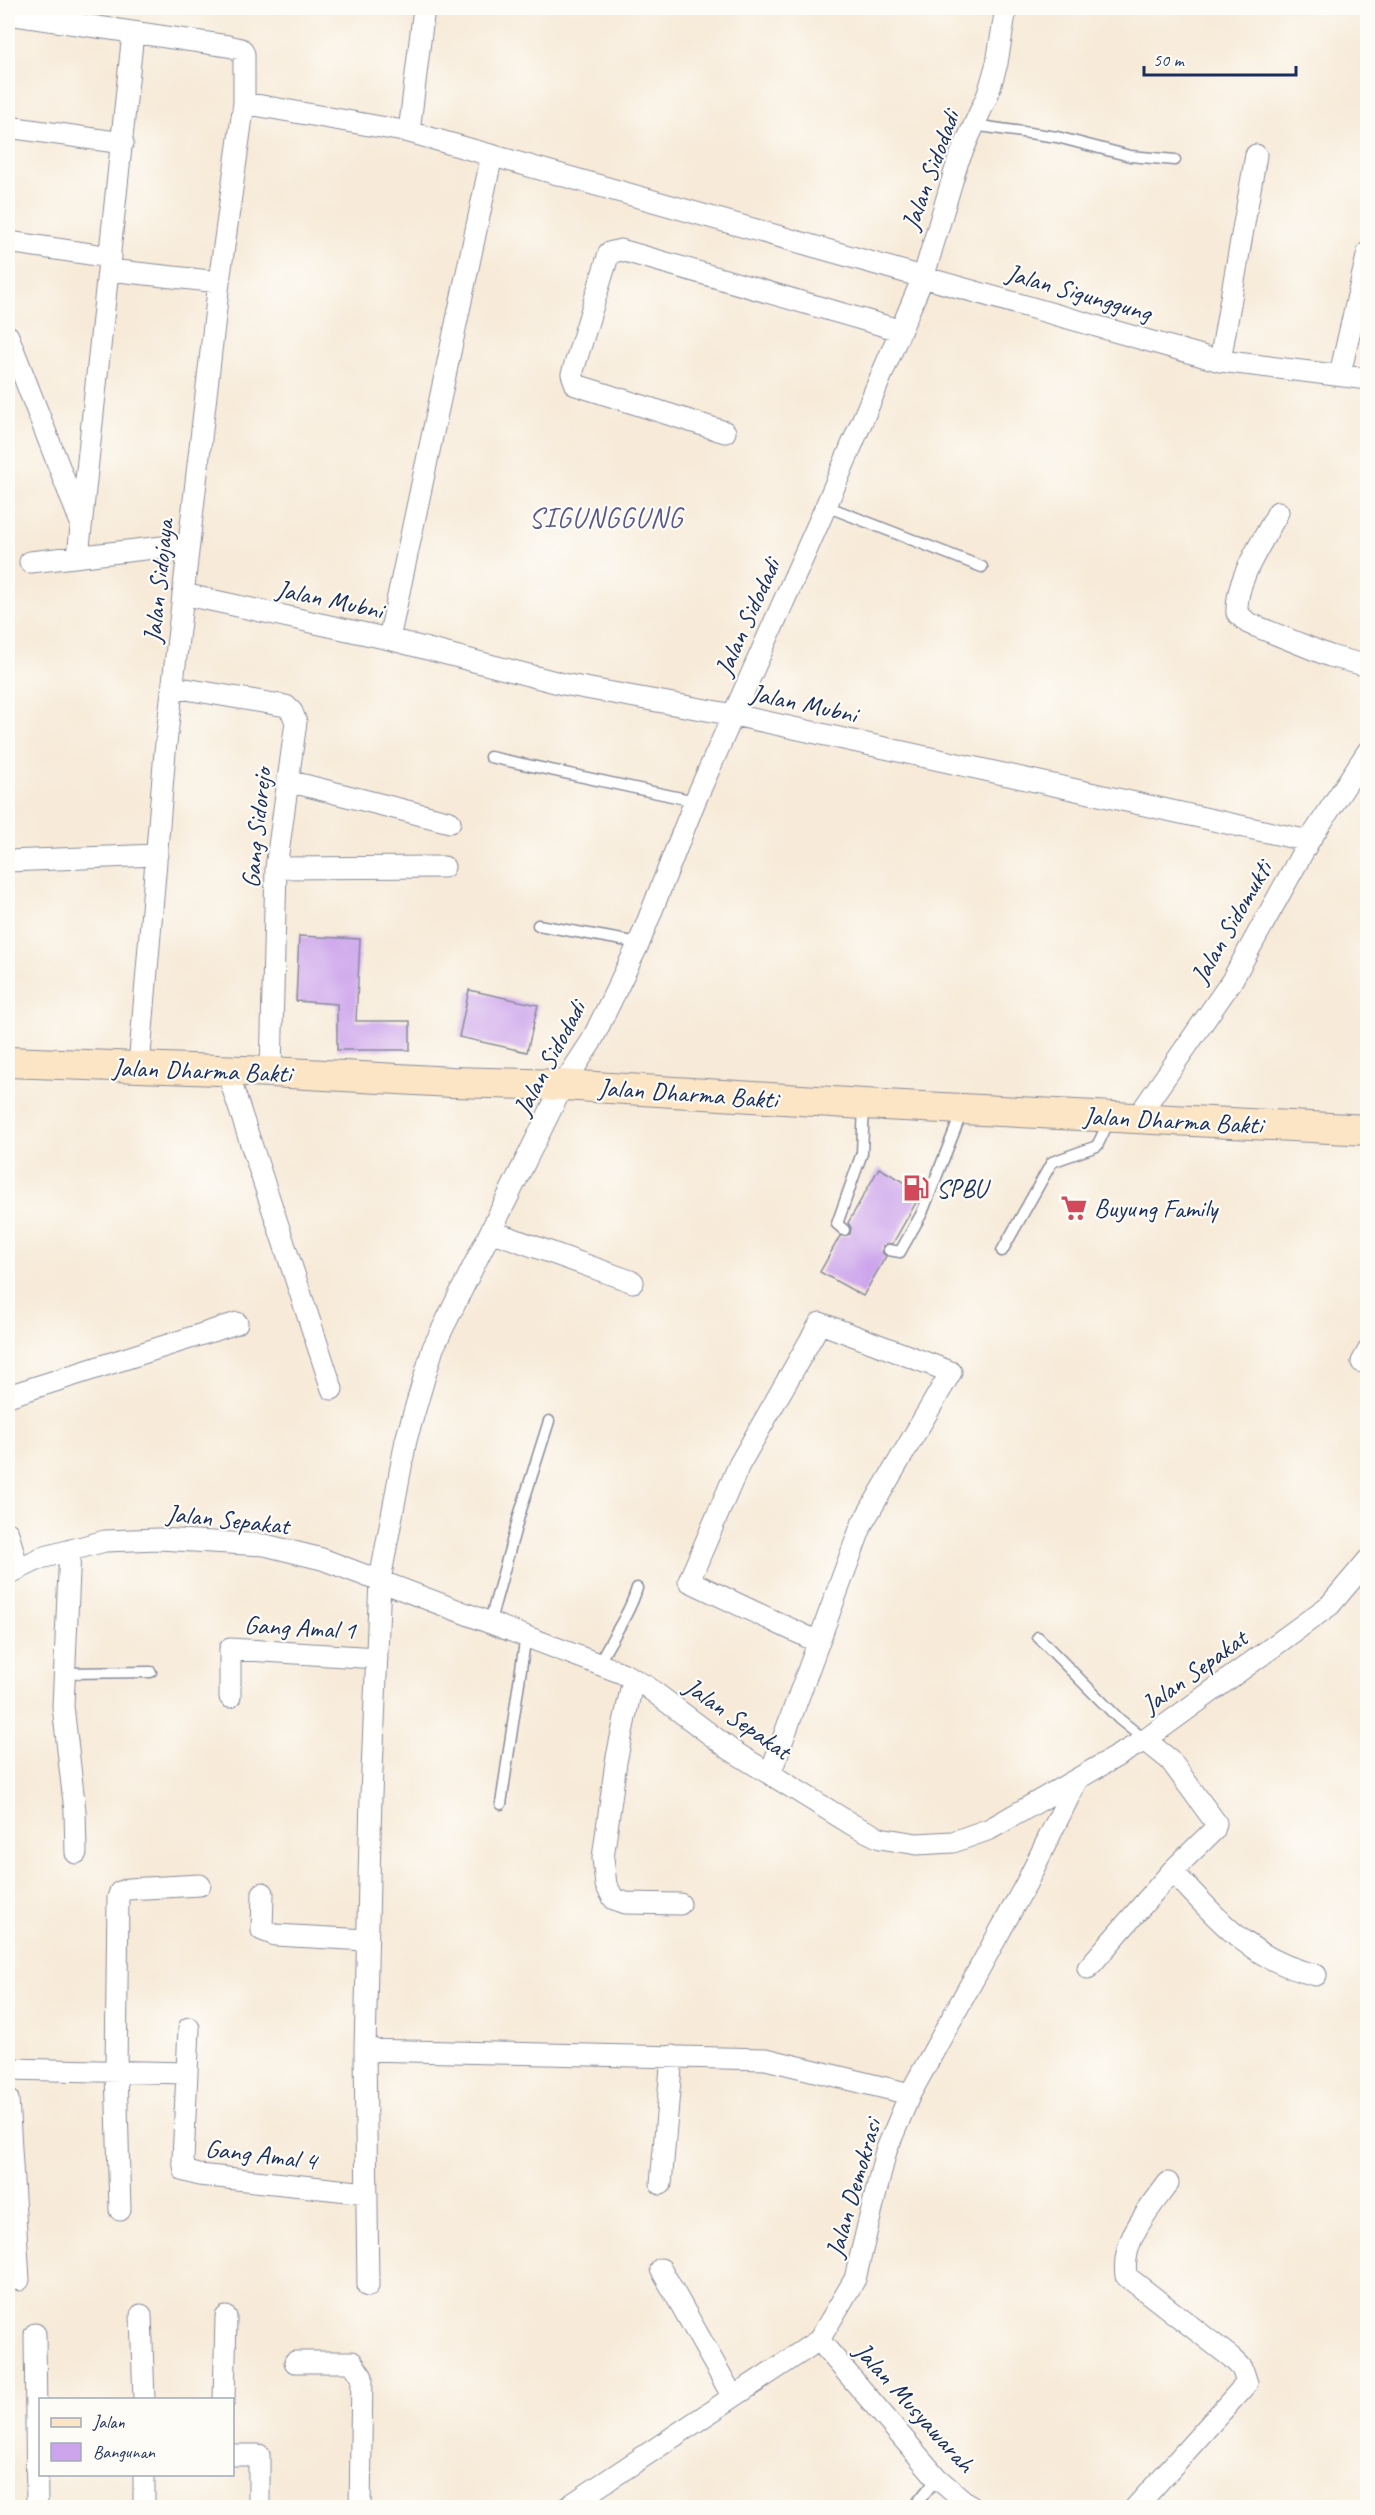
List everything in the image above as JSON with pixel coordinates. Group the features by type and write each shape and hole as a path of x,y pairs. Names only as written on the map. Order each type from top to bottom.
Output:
{"main road":[{"name":"Jalan Dharma Bakti","path":"8,1062 563,1085 1368,1131"}],"street":[{"path":"409,132 424,8"},
{"name":"Jalan Sidodadi","path":"368,2286 365,2050 380,1580 406,1440 419,1389 433,1348 563,1085 591,1042 639,943 695,801 826,506 924,275 939,219 973,125 988,94 997,63 1005,8"},
{"path":"8,15 133,33 83,527 78,556"},
{"name":"Jalan Sidojaya","path":"133,33 241,50 244,54 244,103 219,282 165,752 139,1067"},
{"name":"Jalan Sigunggung","path":"244,103 409,132 924,275 1220,361 1368,379"},
{"path":"8,127 123,143"},
{"path":"389,639 492,155"},
{"path":"1220,361 1256,155"},
{"path":"8,242 219,282"},
{"path":"724,432 576,385 572,374 609,253 621,250 899,330"},
{"path":"1340,374 1368,252"},
{"path":"8,336 83,527"},
{"path":"1278,512 1236,599 1238,614 1248,624 1330,656 1368,666"},
{"path":"30,562 189,544"},
{"name":"Jalan Mubni","path":"183,594 389,639 563,684 734,715 1309,841"},
{"name":"Gang Sidorejo","path":"174,687 286,706 292,712 296,722 276,868 271,1072"},
{"name":"Jalan Sidomukti","path":"1124,1117 1231,982 1309,841 1368,751"},
{"path":"288,781 450,822"},
{"path":"8,861 157,855"},
{"path":"276,868 444,867"},
{"path":"227,1071 332,1389"},
{"path":"491,1231 633,1282"},
{"path":"8,1396 237,1323"},
{"path":"770,1774 862,1524 951,1372 820,1323 739,1465 689,1581 818,1642"},
{"path":"8,1533 13,1572"},
{"name":"Jalan Sepakat","path":"13,1572 70,1550 105,1541 159,1539 265,1545 322,1559 599,1663 633,1679 714,1738 853,1825 880,1838 917,1844 953,1842 990,1829 1145,1740 1330,1605 1366,1566"},
{"path":"70,1550 63,1706 75,1810 76,1853"},
{"name":"Gang Amal 1","path":"231,1697 230,1649 377,1658"},
{"path":"633,1679 616,1762 603,1858 606,1885 614,1899 626,1903 680,1904"},
{"path":"1088,1968 1172,1871 1214,1830 1216,1823 1170,1760 1145,1740"},
{"name":"Jalan Demokrasi","path":"570,2506 819,2340 855,2279 886,2151 910,2094 1026,1884 1077,1780"},
{"path":"1172,1871 1240,1939 1262,1956 1288,1969 1316,1975"},
{"path":"120,2210 116,2071 120,1892 128,1889 200,1885"},
{"path":"263,1893 262,1930 275,1935 368,1941"},
{"name":"Gang Amal 4","path":"189,2028 183,2160 185,2171 199,2175 367,2193"},
{"path":"365,2050 766,2059 910,2094"},
{"path":"661,2184 672,2056"},
{"path":"8,2069 187,2073"},
{"path":"8,2099 19,2280"},
{"path":"1135,2508 1247,2383 1242,2368 1232,2358 1126,2276 1124,2262 1129,2245 1140,2223 1168,2182"},
{"path":"661,2269 733,2397"},
{"path":"141,2315 144,2398"},
{"path":"224,2398 226,2317"},
{"path":"35,2334 37,2508"},
{"name":"Jalan Musyawarah","path":"819,2340 937,2478 972,2508"},
{"path":"295,2362 352,2362 362,2377 360,2508"},
{"path":"234,2455 259,2455 259,2508"},
{"path":"144,2476 144,2508"}],"lane":[{"path":"973,125 1057,137 1130,156 1174,160"},
{"path":"826,506 982,567"},
{"path":"490,757 695,801"},
{"path":"538,925 639,943"},
{"path":"844,1230 837,1224 862,1153 864,1104"},
{"path":"889,1250 900,1252 922,1213 963,1109"},
{"path":"1002,1251 1052,1162 1097,1146 1124,1117"},
{"path":"490,1621 519,1516 549,1421"},
{"path":"599,1663 621,1619 632,1605 637,1588"},
{"path":"501,1804 526,1635"},
{"path":"1038,1637 1119,1719 1145,1740"},
{"path":"64,1673 151,1672"},
{"path":"913,2508 937,2478"}],"building":[{"path":"299,936 360,939 356,1021 410,1021 410,1050 337,1050 337,1004 296,1001"},
{"path":"469,990 538,1005 527,1052 459,1037"},
{"path":"879,1168 922,1192 893,1243 883,1246 882,1252 886,1256 863,1296 820,1272 840,1236 850,1234 851,1228 848,1223"}],"place":[{"name":"SPBU","path":"916,1188"},
{"name":"Buyung Family","path":"1074,1208"}],"district":[{"name":"SIGUNGGUNG","path":"606,517"}]}
